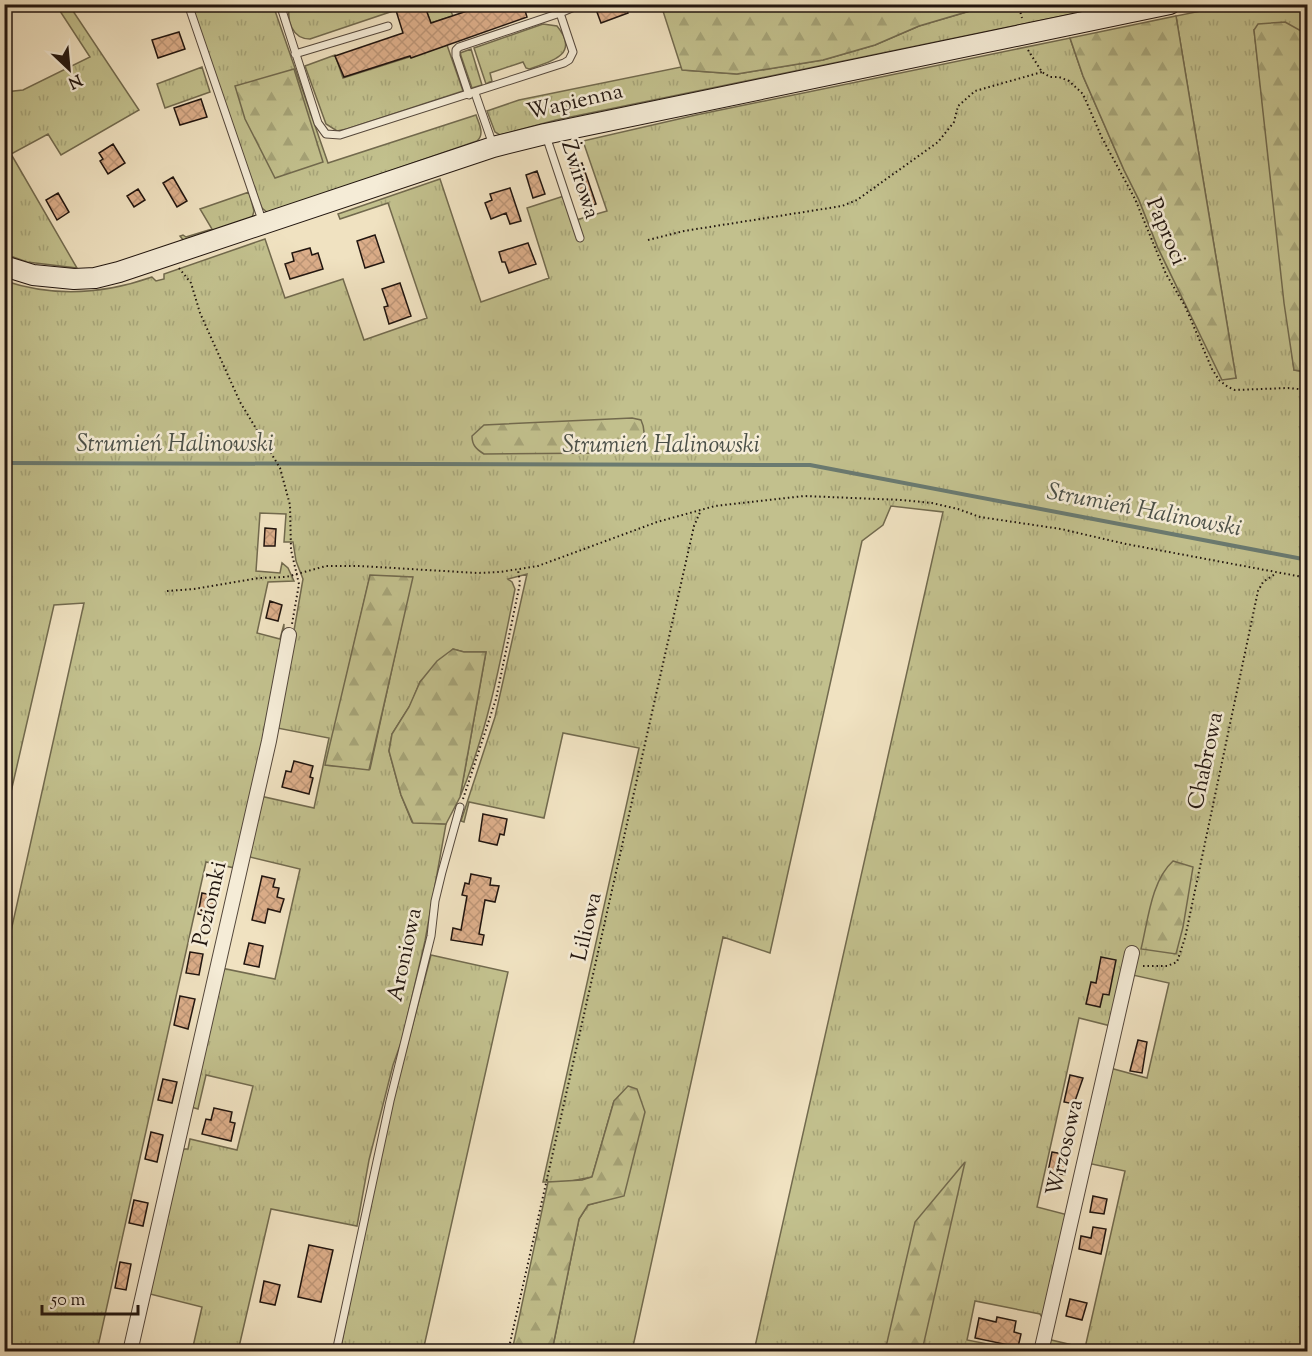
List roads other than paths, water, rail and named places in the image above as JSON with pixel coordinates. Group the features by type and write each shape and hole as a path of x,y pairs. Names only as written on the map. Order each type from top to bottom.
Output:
{"street":[{"name":"Wapienna","path":"4,266 33,275 74,279 95,278 170,256 494,147 545,134 1023,34 1176,8"},
{"name":"Poziomki","path":"130,1352 269,741 289,635"},
{"name":"Wrzosowa","path":"1041,1352 1130,959"}],"lane":[{"path":"188,4 264,225"},
{"path":"280,4 321,129 333,136 472,94 564,63 572,56 573,48 557,4"},
{"path":"494,147 456,56 456,50 459,47 560,14 581,4"},
{"path":"295,54 388,26"},
{"name":"Żwirowa","path":"545,134 580,238"},
{"name":"Aroniowa","path":"336,1352 390,1101 431,936 435,901 460,807"}],"waterway":[{"name":"Strumień Halinowski","path":"4,463 810,465 1308,560"}]}
